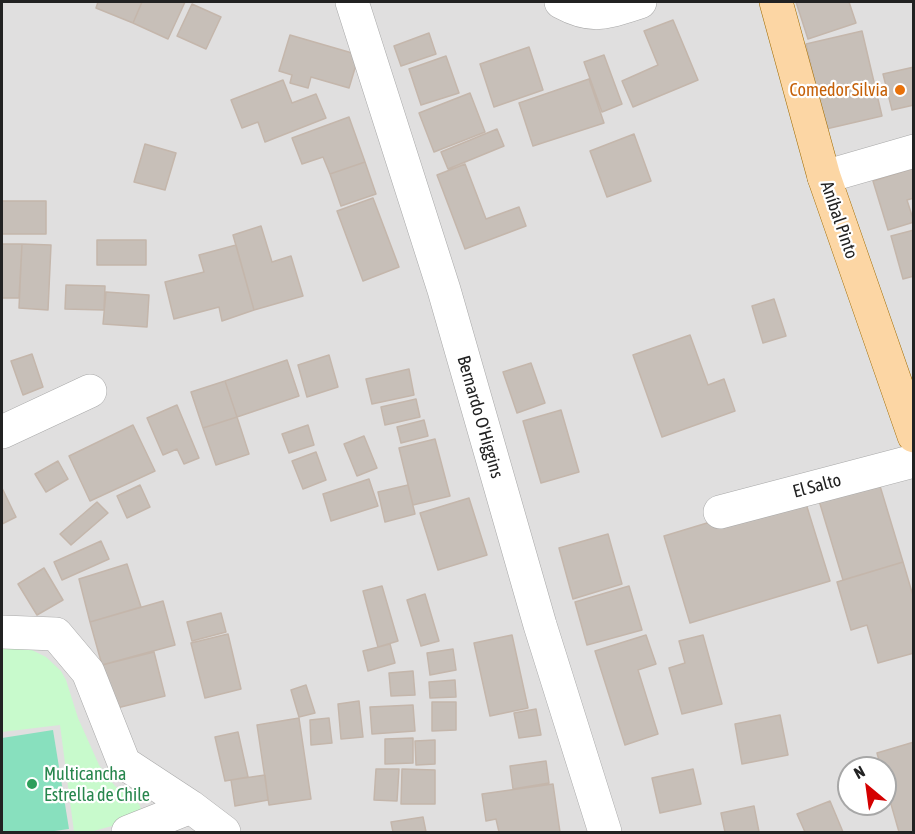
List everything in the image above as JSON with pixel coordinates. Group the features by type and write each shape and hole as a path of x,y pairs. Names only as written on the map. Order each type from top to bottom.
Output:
{"main road":[{"name":"Aníbal Pinto","path":"776,2 824,177 914,436"}],"street":[{"name":"Bernardo O'Higgins","path":"352,2 444,290 540,625 605,832"},
{"path":"561,2 576,10 600,13 640,2"},
{"path":"824,177 914,151"},
{"path":"2,432 90,391"},
{"name":"El Salto","path":"720,512 914,461"},
{"path":"2,632 56,634 88,672 124,763 191,807 224,832"},
{"path":"128,832 191,807"}],"shaded area":[{"path":"2,2 913,2 913,832 2,832"}],"green space":[{"path":"2,647 23,647 32,650 46,657 61,671 78,718 99,765 115,786 139,804 142,811 134,820 90,832 74,832 60,725 2,732"},
{"name":"Multicancha Estrella de Chile","path":"53,730 69,829 47,832 2,832 2,738"}],"building":[{"path":"98,2 142,2 133,23 96,8"},
{"path":"142,2 185,2 168,39 133,23"},
{"path":"796,2 849,2 856,23 808,39"},
{"path":"192,4 221,17 206,49 177,36"},
{"path":"673,20 698,80 633,107 622,81 658,65 644,31"},
{"path":"862,31 882,116 826,129 806,44"},
{"path":"429,33 436,54 401,66 394,46"},
{"path":"290,35 359,55 349,88 311,77 308,88 290,83 292,75 279,71"},
{"path":"529,47 543,90 494,107 480,64"},
{"path":"604,55 622,104 602,112 584,62"},
{"path":"446,56 459,93 421,105 409,69"},
{"name":"Comedor Silvia","path":"914,67 914,105 892,110 883,74"},
{"path":"589,79 604,123 533,146 519,103"},
{"path":"283,80 292,103 316,94 326,118 265,142 258,122 242,128 231,100"},
{"path":"470,93 485,132 434,152 419,113"},
{"path":"349,117 365,162 330,174 323,157 302,164 292,138"},
{"path":"497,129 504,146 448,169 441,152"},
{"path":"634,134 651,181 607,197 590,151"},
{"path":"145,144 176,153 165,190 134,182"},
{"path":"365,162 376,194 341,206 330,174"},
{"path":"465,164 486,219 519,207 526,226 465,249 437,175"},
{"path":"914,168 914,198 907,200 914,222 888,230 873,181"},
{"path":"373,198 399,267 363,281 337,211"},
{"path":"2,201 46,201 46,234 2,234"},
{"path":"261,226 272,262 291,256 303,296 254,310 233,235"},
{"path":"914,230 914,276 903,279 891,236"},
{"path":"97,240 146,240 146,265 97,265"},
{"path":"2,244 22,244 19,298 2,298"},
{"path":"22,244 51,245 48,310 19,308"},
{"path":"236,245 254,310 222,321 219,307 174,319 165,282 204,272 199,255"},
{"path":"66,285 105,286 104,310 65,309"},
{"path":"106,292 149,295 147,327 103,324"},
{"path":"774,299 786,336 763,343 752,306"},
{"path":"690,335 708,385 724,379 735,411 662,437 633,355"},
{"path":"32,354 43,387 23,395 11,361"},
{"path":"329,355 338,387 307,397 298,365"},
{"path":"287,360 299,396 237,417 225,381"},
{"path":"531,363 545,403 517,413 503,372"},
{"path":"409,369 414,395 372,404 366,379"},
{"path":"225,381 237,417 203,428 191,392"},
{"path":"416,399 420,417 385,425 381,407"},
{"path":"177,405 199,458 184,464 177,449 163,455 147,418"},
{"path":"561,410 579,472 541,483 523,421"},
{"path":"237,417 249,454 216,465 203,428"},
{"path":"424,420 428,436 401,443 397,427"},
{"path":"133,425 155,471 90,501 69,456"},
{"path":"308,425 314,445 289,453 282,434"},
{"path":"364,436 377,468 357,476 344,444"},
{"path":"435,439 450,496 413,505 399,448"},
{"path":"316,452 326,480 303,489 292,461"},
{"path":"58,461 68,479 46,492 35,474"},
{"path":"877,476 903,562 843,580 817,494"},
{"path":"369,479 378,506 331,521 323,494"},
{"path":"140,485 150,507 127,518 117,496"},
{"path":"408,485 415,514 385,522 378,492"},
{"path":"2,488 16,517 2,524"},
{"path":"803,494 830,581 690,623 664,536"},
{"path":"469,498 487,555 438,570 420,513"},
{"path":"97,502 108,513 71,545 60,534"},
{"path":"608,534 622,584 573,599 559,548"},
{"path":"101,541 109,559 62,580 54,562"},
{"path":"903,562 914,599 914,653 878,663 867,625 851,630 837,582"},
{"path":"127,564 141,607 90,622 79,579"},
{"path":"44,568 63,600 37,615 18,584"},
{"path":"382,586 398,641 378,647 363,591"},
{"path":"629,586 642,630 587,645 575,602"},
{"path":"425,594 439,641 421,646 407,600"},
{"path":"163,601 175,645 102,665 90,622"},
{"path":"221,613 226,632 192,641 187,622"},
{"path":"228,634 241,689 205,698 191,643"},
{"path":"512,635 528,708 490,716 474,643"},
{"path":"646,635 656,664 638,670 658,734 625,745 595,651"},
{"path":"703,635 722,704 682,714 669,668 685,663 679,641"},
{"path":"390,644 395,663 368,671 363,651"},
{"path":"453,649 456,670 430,675 427,653"},
{"path":"154,652 165,696 113,709 102,665"},
{"path":"413,671 415,695 391,696 389,673"},
{"path":"455,680 456,697 430,698 429,682"},
{"path":"306,685 315,713 299,717 291,690"},
{"path":"359,701 363,737 341,739 338,704"},
{"path":"432,702 456,702 456,730 432,731"},
{"path":"413,705 415,731 372,734 370,707"},
{"path":"536,709 541,735 519,738 514,713"},
{"path":"780,715 788,755 742,764 735,724"},
{"path":"299,718 311,799 269,805 257,725"},
{"path":"329,718 332,743 311,745 310,720"},
{"path":"238,732 248,777 225,781 215,737"},
{"path":"413,738 413,763 385,764 385,739"},
{"path":"435,740 435,764 416,765 415,741"},
{"path":"914,742 914,832 899,832 894,816 897,816 897,756 878,756 877,753"},
{"path":"546,761 549,783 513,789 510,766"},
{"path":"376,769 399,769 397,801 374,800"},
{"path":"402,769 435,770 435,804 401,804"},
{"path":"693,769 701,804 660,813 652,778"},
{"path":"265,775 268,800 235,806 231,780"},
{"path":"553,784 560,832 499,832 496,819 486,821 482,794"},
{"path":"830,801 843,832 805,832 797,814"},
{"path":"754,806 759,832 725,832 721,813"},
{"path":"423,817 426,832 393,832 391,822"}],"place":[{"name":"Comedor Silvia","path":"900,90"},
{"name":"Multicancha Estrella de Chile","path":"32,784"}]}
